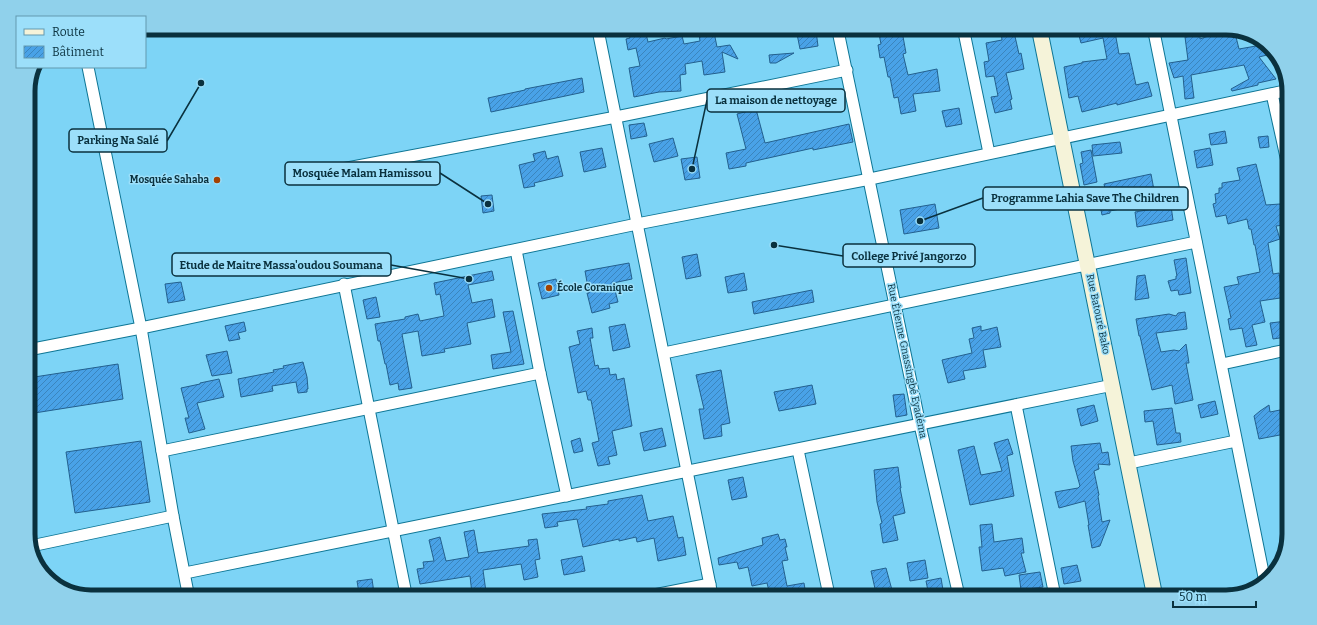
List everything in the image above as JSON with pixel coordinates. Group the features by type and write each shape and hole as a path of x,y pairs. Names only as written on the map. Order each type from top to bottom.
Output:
{"main road":[{"name":"Rue Batouré Bako","path":"1041,35 1154,590"}],"street":[{"path":"599,35 711,589"},
{"name":"Rue Étienne Gnassingbé Eyadéma","path":"839,35 920,425 957,590"},
{"path":"965,35 989,153"},
{"path":"1155,35 1264,576"},
{"path":"88,68 141,328 173,516 188,590"},
{"path":"320,173 616,117 847,70"},
{"path":"35,349 141,328 344,284 637,224 870,179 1282,92"},
{"path":"1272,94 1282,139"},
{"path":"664,353 1196,242"},
{"path":"516,250 540,373 567,496"},
{"path":"344,284 405,590"},
{"path":"1222,364 1282,351"},
{"path":"162,451 540,373"},
{"path":"185,573 1113,385"},
{"path":"1016,405 1054,590"},
{"path":"1129,463 1236,441"},
{"path":"798,450 828,590"},
{"path":"36,545 173,516"}],"building":[{"path":"629,35 646,35 648,42 682,36 684,44 700,41 699,35 715,35 717,47 730,45 738,59 722,52 725,72 704,75 702,61 685,64 686,74 680,75 681,91 659,92 634,97 629,68 640,66 636,48 628,50 626,39 630,38"},
{"path":"797,35 817,35 818,46 800,49"},
{"path":"879,35 903,35 906,53 903,54 908,75 937,69 940,91 913,94 916,111 901,114 898,97 894,98 884,57 880,58 878,45 881,44"},
{"path":"1001,35 1015,35 1019,54 1021,53 1024,69 1006,73 1012,99 1010,100 1012,109 995,113 991,97 998,96 994,76 986,77 984,62 989,61 986,43 1002,40"},
{"path":"1079,35 1116,35 1119,54 1129,53 1136,85 1148,82 1152,96 1082,112 1078,96 1069,98 1064,67 1082,62 1107,59 1103,38 1081,43"},
{"path":"1200,35 1200,39 1211,35 1236,36 1239,49 1256,46 1255,43 1269,55 1259,57 1276,79 1232,91 1231,89 1249,79 1244,65 1191,75 1194,98 1185,99 1183,76 1174,78 1169,63 1188,60 1185,37"},
{"path":"794,53 776,63 770,63 769,55"},
{"path":"582,78 584,92 491,112 488,98"},
{"path":"959,108 962,124 946,127 942,111"},
{"path":"756,109 765,143 849,124 853,142 813,150 813,148 746,163 746,166 729,169 726,153 746,149 737,114"},
{"path":"644,123 647,136 631,139 629,125"},
{"path":"1225,131 1227,143 1211,145 1209,134"},
{"path":"1268,136 1269,147 1260,148 1258,137"},
{"path":"673,138 678,156 654,162 649,144"},
{"path":"1120,142 1122,153 1093,156 1092,145"},
{"path":"602,148 606,167 584,172 580,152"},
{"path":"1210,148 1213,165 1197,168 1194,151"},
{"path":"1091,150 1097,182 1084,185 1080,164 1083,163 1081,152"},
{"path":"545,151 547,159 558,156 563,176 534,183 535,186 524,188 519,165 535,161 533,154"},
{"path":"697,157 700,178 685,180 681,159"},
{"path":"1256,164 1266,205 1280,204 1282,210 1282,225 1276,226 1280,239 1268,243 1273,274 1279,273 1282,286 1282,298 1260,301 1265,322 1252,325 1257,345 1246,347 1242,328 1230,330 1228,319 1231,318 1224,287 1239,284 1237,277 1260,272 1255,245 1247,219 1228,224 1226,215 1216,217 1213,204 1216,203 1215,194 1219,193 1219,188 1222,188 1222,183 1240,180 1237,168"},
{"path":"1151,174 1154,190 1127,194 1130,207 1110,211 1110,213 1102,215 1100,205 1108,203 1104,184"},
{"path":"492,195 494,211 483,213 481,196"},
{"path":"935,204 939,228 904,234 900,210"},
{"path":"1171,206 1173,220 1137,227 1135,212"},
{"path":"697,254 701,276 686,279 682,257"},
{"path":"1186,258 1191,293 1179,295 1178,290 1171,291 1168,281 1176,279 1177,276 1174,260"},
{"path":"629,263 632,279 613,283 618,302 609,304 610,308 592,313 587,293 589,293 585,271"},
{"path":"492,271 494,280 468,285 472,303 492,299 495,317 467,323 471,344 444,349 445,352 422,356 418,331 402,334 412,388 399,390 398,383 390,385 375,324 405,319 405,317 418,314 420,321 444,316 440,294 436,295 434,283"},
{"path":"744,273 747,290 728,293 725,277"},
{"path":"1145,275 1149,298 1135,300 1137,276"},
{"path":"556,279 559,295 542,299 538,283"},
{"path":"181,282 185,300 168,303 165,284"},
{"path":"812,290 814,302 754,314 752,302"},
{"path":"376,297 380,317 367,319 363,300"},
{"path":"513,311 524,364 493,369 491,355 511,352 503,312"},
{"path":"1185,312 1187,329 1156,333 1161,352 1174,350 1179,351 1186,344 1189,363 1186,363 1193,400 1175,404 1172,385 1152,390 1136,319 1169,314 1176,316 1178,313"},
{"path":"244,322 246,331 238,333 240,339 229,341 225,326"},
{"path":"1282,322 1282,338 1273,339 1270,323"},
{"path":"625,324 630,347 613,351 609,327"},
{"path":"981,326 981,331 997,327 1001,347 983,350 986,367 963,371 965,379 948,383 942,360 972,353 969,339 974,338 972,328"},
{"path":"592,328 593,338 590,338 595,366 598,365 599,369 609,368 610,375 616,374 617,380 624,378 632,426 612,431 617,455 608,457 610,464 598,466 592,443 599,441 591,400 588,400 586,391 578,393 569,347 580,344 577,331"},
{"path":"227,351 232,373 212,376 206,355"},
{"path":"303,362 307,377 307,392 298,393 296,382 272,386 273,391 241,397 238,379 274,372 273,370 284,368 283,366"},
{"path":"118,364 123,399 35,413 35,377"},
{"path":"721,370 730,423 721,425 722,436 704,439 699,409 704,409 696,375"},
{"path":"219,379 224,397 197,403 205,429 189,433 185,418 189,418 181,388"},
{"path":"812,385 816,404 779,411 774,392"},
{"path":"904,394 907,415 896,417 893,395"},
{"path":"1215,401 1218,414 1201,418 1198,405"},
{"path":"1094,405 1098,421 1081,426 1077,409"},
{"path":"1269,405 1270,412 1280,410 1282,420 1282,435 1259,439 1254,416"},
{"path":"1172,408 1176,433 1180,433 1181,442 1157,445 1153,421 1145,422 1144,411"},
{"path":"662,428 666,446 644,451 640,433"},
{"path":"580,438 583,451 574,453 571,441"},
{"path":"1008,439 1013,454 1007,456 1014,496 970,505 958,450 974,446 981,475 1002,471 994,443"},
{"path":"141,441 150,502 75,513 66,452"},
{"path":"1100,443 1102,453 1108,452 1110,465 1098,464 1099,469 1094,471 1099,495 1102,522 1110,520 1100,546 1092,548 1085,501 1059,508 1055,492 1078,488 1080,486 1073,461 1071,446"},
{"path":"898,467 905,513 893,516 898,540 883,543 880,524 882,523 877,502 874,470"},
{"path":"743,477 747,497 732,500 728,480"},
{"path":"642,495 648,521 673,516 678,538 683,537 686,555 658,561 654,538 637,542 636,537 619,541 619,539 583,547 577,519 557,522 558,526 545,528 542,514 587,509 586,507 608,504 608,501"},
{"path":"992,524 994,542 1022,538 1024,553 1021,553 1026,572 1005,576 1003,568 982,571 979,547 982,547 980,525"},
{"path":"474,530 478,553 529,546 528,540 537,539 540,559 535,560 538,577 524,580 521,564 483,570 486,590 472,590 470,576 420,584 417,569 424,568 423,562 434,561 429,540 440,537 446,561 469,557 464,532"},
{"path":"778,534 780,540 785,539 788,560 782,561 787,586 804,583 805,590 769,590 767,583 752,586 748,567 739,569 737,562 719,565 718,558 763,545 762,538"},
{"path":"582,556 585,571 564,575 561,560"},
{"path":"925,560 928,578 910,581 907,563"},
{"path":"1077,565 1081,581 1064,584 1061,568"},
{"path":"886,568 892,590 875,590 871,571"},
{"path":"1040,572 1043,587 1021,590 1019,575"},
{"path":"941,578 943,590 928,590 926,581"},
{"path":"372,579 374,590 358,590 357,581"}],"place":[{"name":"Parking Na Salé","path":"201,83"},
{"name":"La maison de nettoyage","path":"692,169"},
{"name":"Mosquée Sahaba","path":"217,180"},
{"name":"Mosquée Malam Hamissou","path":"488,204"},
{"name":"Programme Lahia Save The Children","path":"920,221"},
{"name":"College Privé Jangorzo","path":"774,245"},
{"name":"Etude de Maitre Massa'oudou Soumana","path":"469,279"},
{"name":"École Coranique","path":"549,288"}]}
